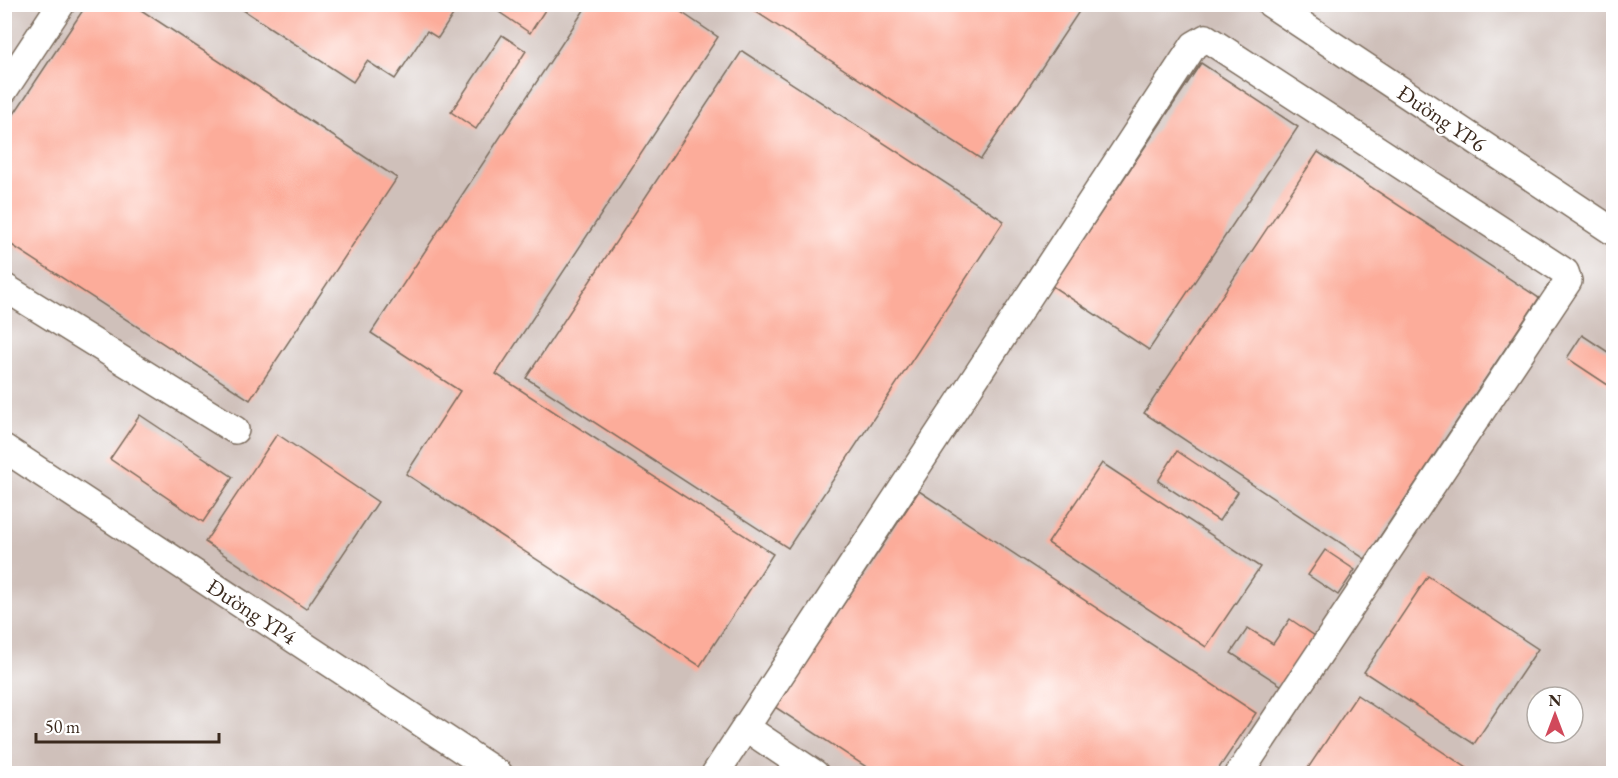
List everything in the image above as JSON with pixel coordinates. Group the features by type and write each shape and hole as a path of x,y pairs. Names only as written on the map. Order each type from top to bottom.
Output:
{"street":[{"path":"4,90 61,4"},
{"name":"Đường YP6","path":"1271,4 1614,232"},
{"path":"715,774 1194,45 1206,38 1565,272 1568,281 1239,774"},
{"path":"4,287 236,430"},
{"name":"Đường YP4","path":"4,448 499,774"},
{"path":"745,727 815,774"}],"shaded area":[{"path":"5,5 1613,5 1613,773 5,774"}],"building":[{"path":"87,4 132,4 397,178 250,400 4,240 4,129"},
{"path":"234,4 460,4 438,38 427,31 395,79 367,61 353,82"},
{"path":"504,4 549,4 530,33 499,12"},
{"path":"588,4 669,4 718,37 496,374 773,554 700,666 406,474 460,391 371,333"},
{"path":"744,4 1084,4 981,159"},
{"path":"502,35 526,51 476,129 451,112"},
{"path":"742,51 1004,221 788,548 526,378"},
{"path":"1201,63 1298,127 1149,350 1052,286"},
{"path":"1318,152 1539,298 1365,559 1144,413"},
{"path":"1582,335 1614,356 1614,389 1567,358"},
{"path":"140,415 233,477 203,522 110,459"},
{"path":"277,434 378,502 306,609 205,542"},
{"path":"1177,451 1238,492 1219,521 1158,481"},
{"path":"1102,463 1260,567 1206,647 1048,543"},
{"path":"919,491 1256,713 1215,774 877,774 775,707"},
{"path":"1325,550 1355,570 1338,595 1308,575"},
{"path":"1428,576 1538,649 1474,744 1364,672"},
{"path":"1290,619 1315,636 1282,686 1231,653 1248,628 1273,644"},
{"path":"1357,695 1476,774 1304,774"}]}
